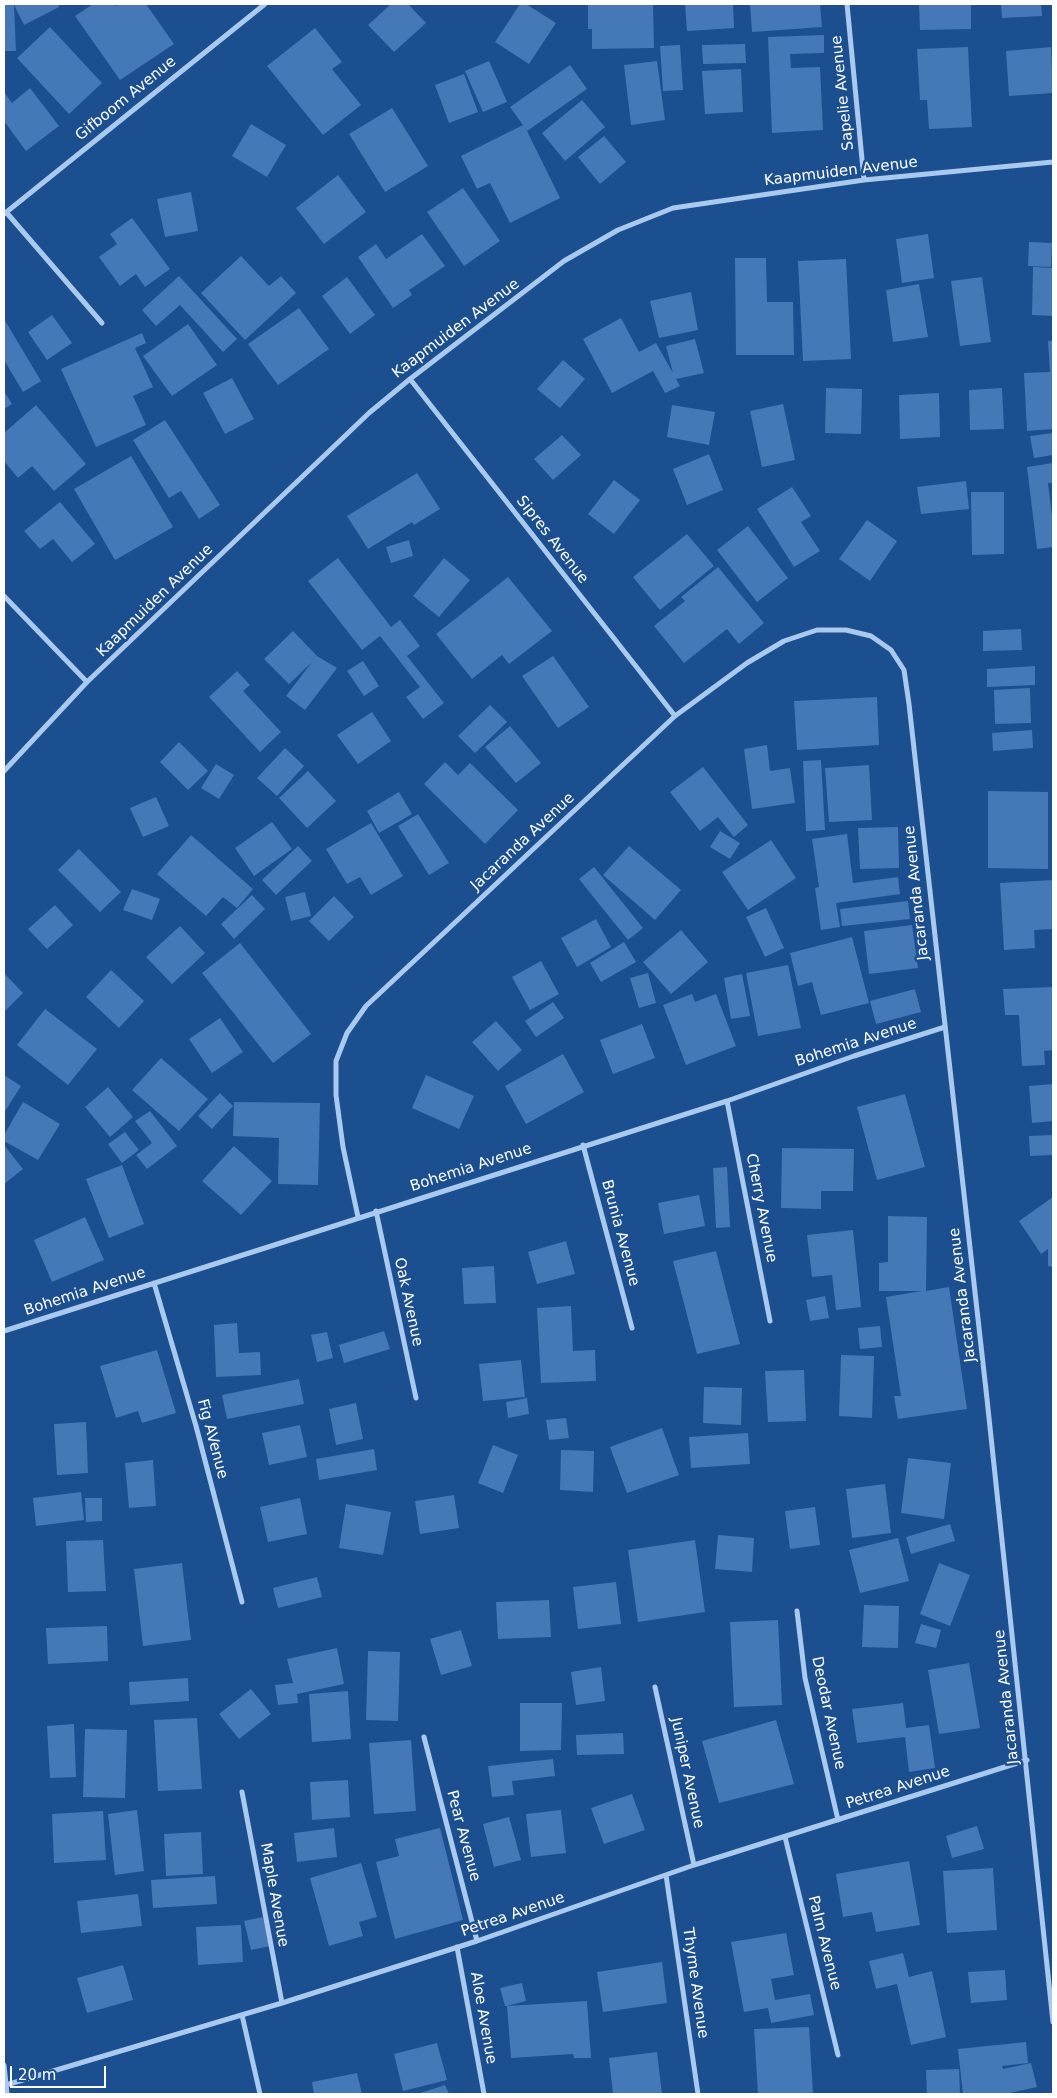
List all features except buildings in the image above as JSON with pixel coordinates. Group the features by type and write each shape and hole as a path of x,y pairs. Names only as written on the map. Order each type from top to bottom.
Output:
{"street":[{"name":"Gifboom Avenue","path":"5,213 265,4"},
{"name":"Sapelie Avenue","path":"847,4 864,180"},
{"name":"Kaapmuiden Avenue","path":"4,771 87,682 369,413 410,379 564,261 618,230 673,208 864,180 1053,162"},
{"path":"5,213 102,323"},
{"name":"Sipres Avenue","path":"410,379 675,716"},
{"path":"4,596 87,682"},
{"name":"Jacaranda Avenue","path":"358,1217 343,1147 336,1095 336,1061 347,1033 366,1006 675,716 747,663 784,640 817,630 846,630 872,636 891,650 904,670 909,704 1027,1760 1053,2022"},
{"name":"Bohemia Avenue","path":"4,1331 727,1100 945,1027"},
{"name":"Cherry Avenue","path":"727,1100 770,1321"},
{"name":"Brunia Avenue","path":"583,1145 632,1328"},
{"name":"Oak Avenue","path":"376,1211 416,1398"},
{"name":"Fig AVenue","path":"154,1283 196,1426 242,1602"},
{"name":"Deodar Avenue","path":"797,1611 805,1678 838,1820"},
{"name":"Juniper Avenue","path":"655,1687 694,1865"},
{"name":"Pear Avenue","path":"424,1737 477,1941"},
{"name":"Petrea Avenue","path":"6,2085 282,2004 477,1941 666,1874 1027,1760"},
{"name":"Maple Avenue","path":"242,1792 282,2004"},
{"name":"Palm Avenue","path":"785,1837 838,2055"},
{"name":"Thyme Avenue","path":"666,1874 698,2094"},
{"name":"Aloe Avenue","path":"457,1947 484,2094"},
{"path":"242,2015 260,2094"},
{"path":"4,2066 7,2094"}]}
